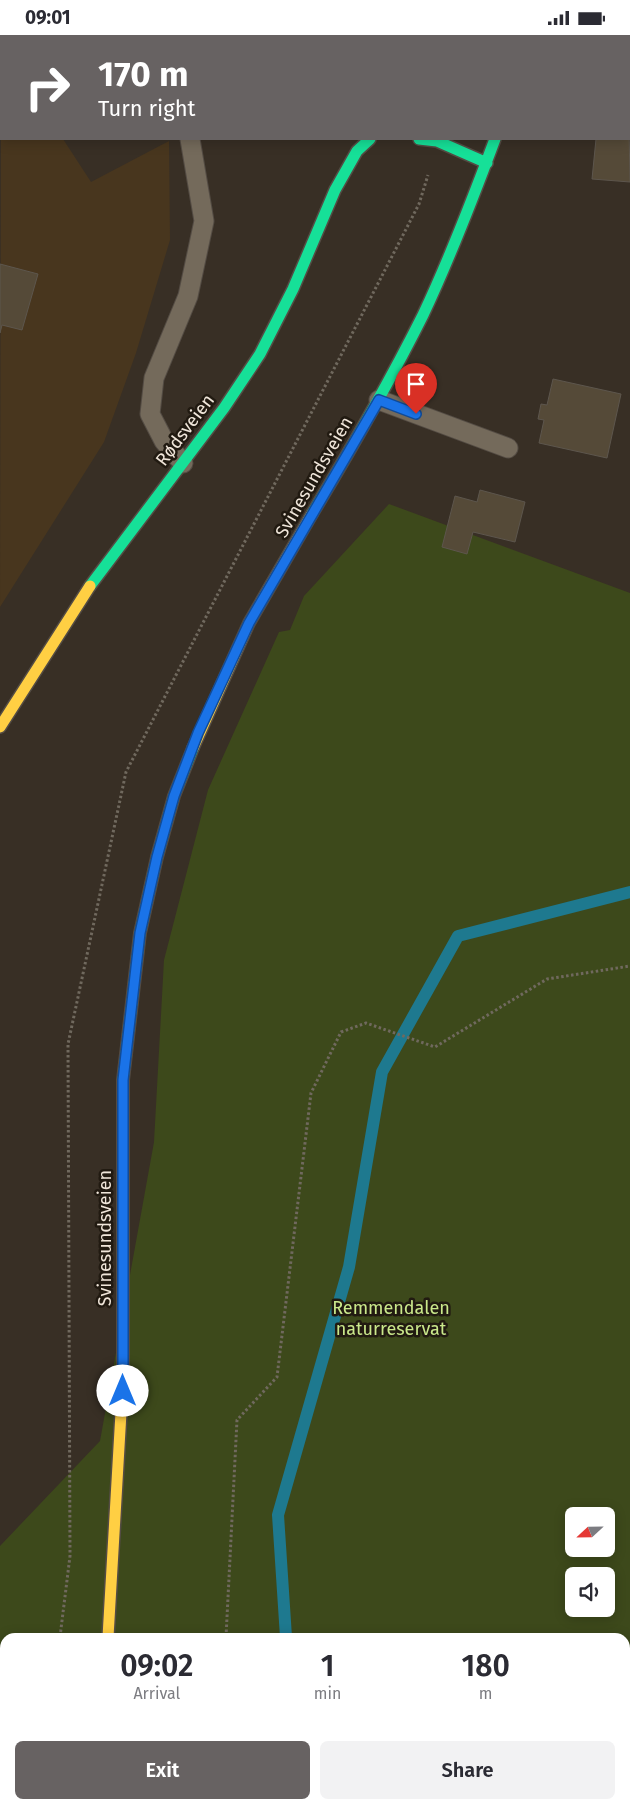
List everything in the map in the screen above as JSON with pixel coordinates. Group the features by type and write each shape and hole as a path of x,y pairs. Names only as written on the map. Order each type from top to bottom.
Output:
{"main road":[{"name":"Rødsveien","path":"0,727 80,599 224,408 260,354 293,289 335,190 357,151 369,140"},
{"path":"428,140 437,141 487,163"},
{"name":"Svinesundsveien","path":"108,1633 123,1391 123,1080 140,933 157,857 174,796 198,733 249,623 379,400 423,314 461,229 495,140"}],"lane":[{"path":"183,463 164,441 150,414 154,378 188,296 204,221 190,140"},
{"path":"379,400 508,448"}],"path":[{"path":"226,1633 237,1420 277,1377 311,1093 341,1032 366,1023 435,1047 547,979 630,967"}],"shaded area":[{"path":"1,140 64,140 91,182 169,141 170,240 136,353 104,442 0,607"}],"green space":[{"name":"Remmendalen naturreservat","path":"389,504 630,593 630,1633 0,1633 0,1546 100,1441 154,1142 164,960 208,790 279,632 290,630 304,596"}],"building":[{"path":"596,140 629,140 630,182 592,179"},
{"path":"0,264 38,274 22,330 2,325 0,333"},
{"path":"553,379 621,394 607,458 539,443 544,420 538,419 541,404 547,405"},
{"path":"480,490 525,502 515,542 473,532 467,554 442,547 455,496 477,502"}],"waterway":[{"path":"286,1633 278,1515 349,1267 382,1072 458,936 630,892"}],"traffic: fast":[{"path":"90,586 224,408 260,354 293,289 335,190 357,151 369,140"},
{"path":"428,140 437,141 487,163"},
{"path":"312,514 397,366 423,315 443,272 495,140"},
{"path":"123,1378 123,1080 140,933 157,857 174,796 193,748"}],"traffic: slow":[{"path":"193,748 249,623 312,514"},
{"path":"0,727 90,586"},
{"path":"108,1633 123,1378"}],"route":[{"path":"123,1391 123,1080 140,933 157,857 174,796 198,733 249,623 379,400 416,414"}]}
